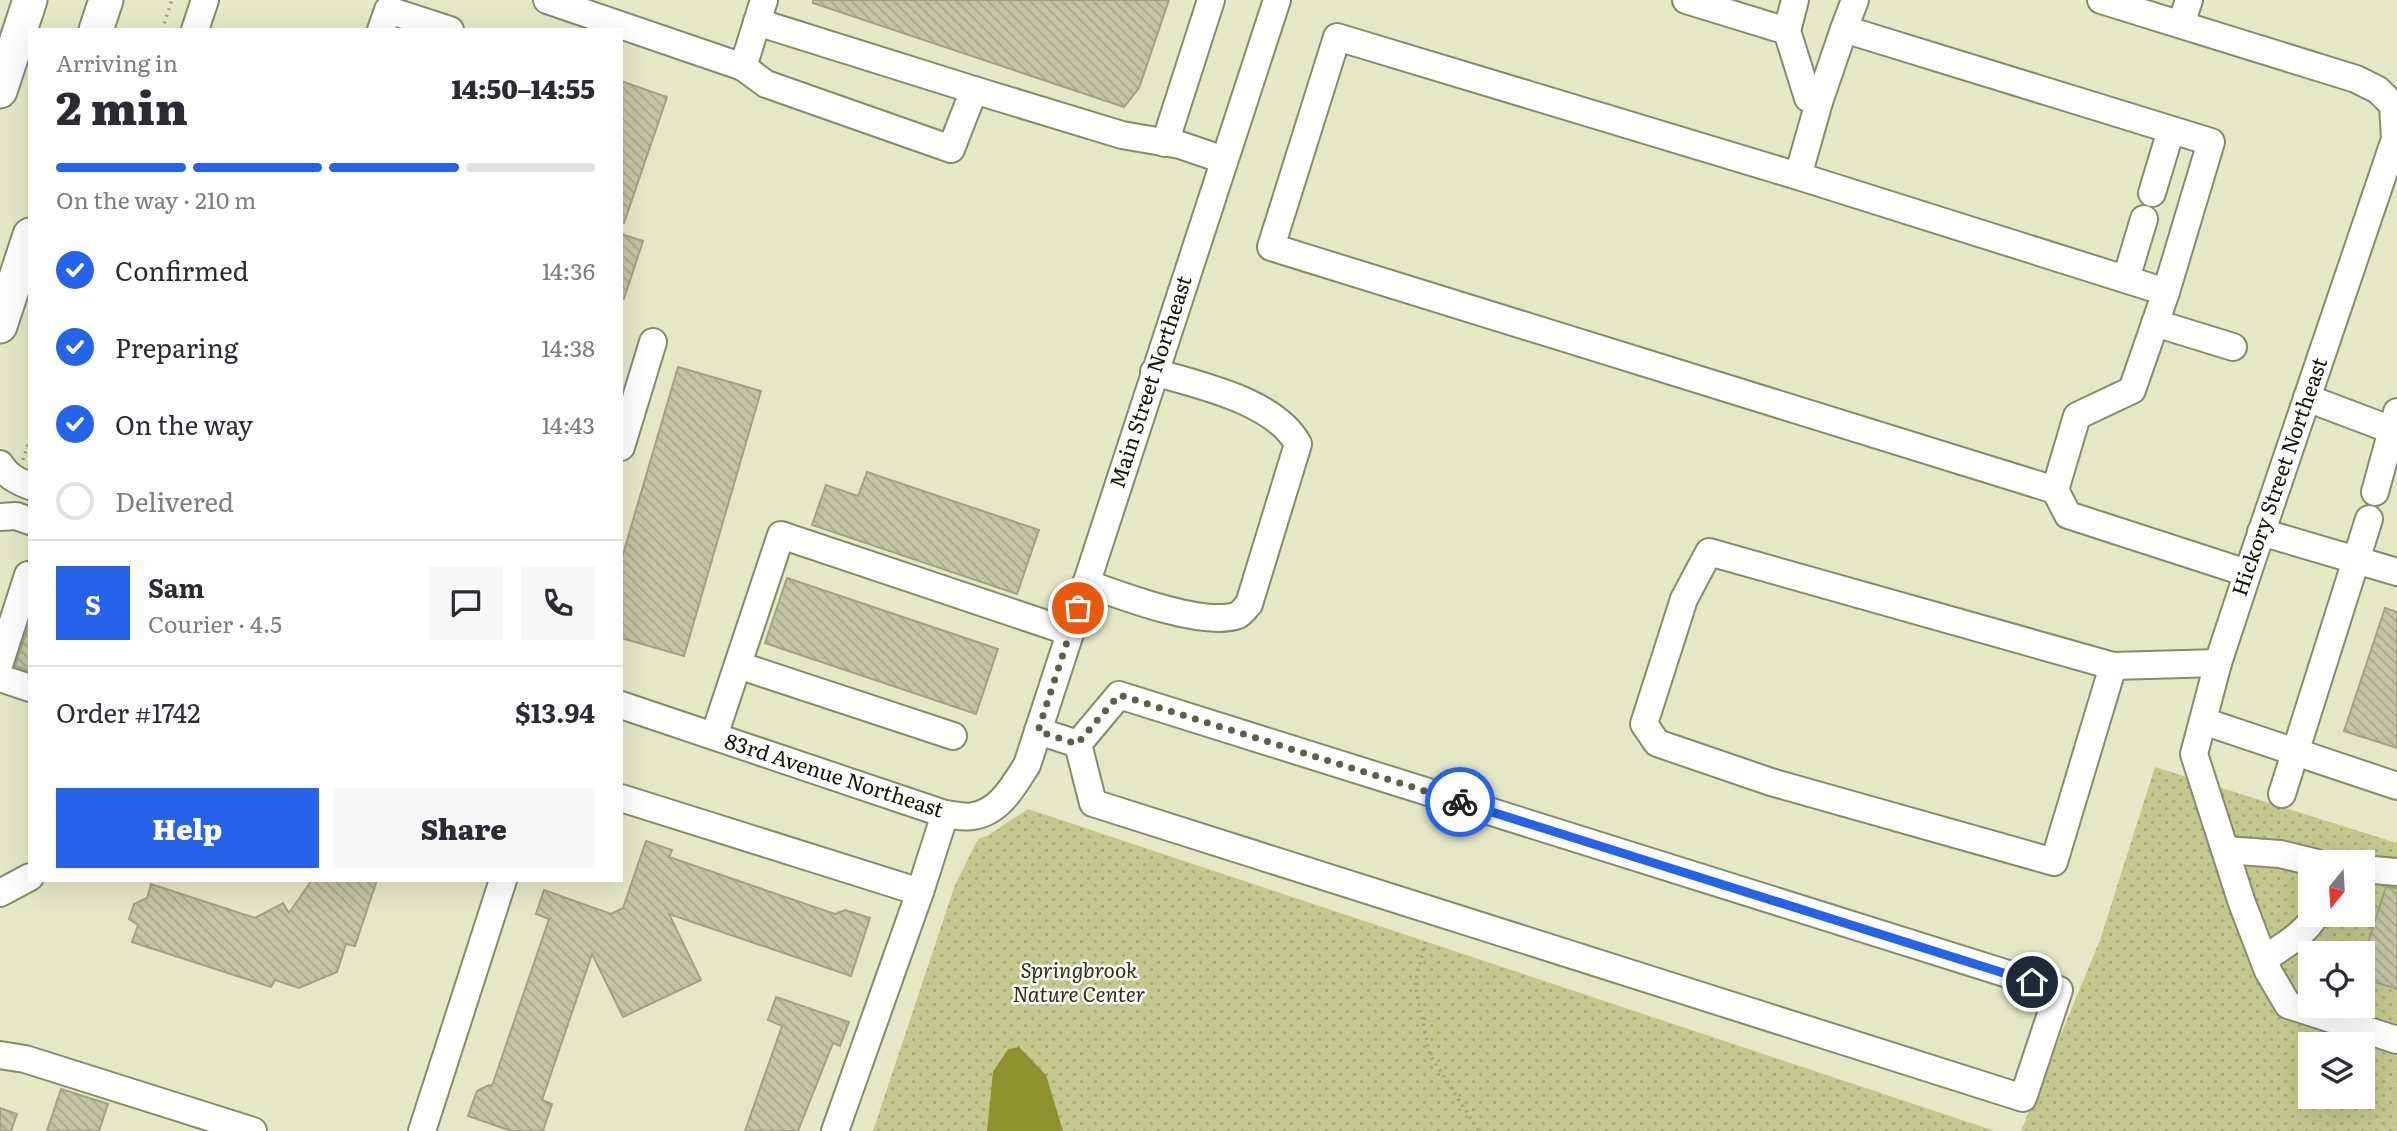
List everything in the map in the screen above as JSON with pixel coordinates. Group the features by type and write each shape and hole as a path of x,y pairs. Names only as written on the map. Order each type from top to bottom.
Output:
{"main road":[{"path":"0,91 30,0"},
{"path":"97,28 106,0"},
{"path":"0,326 28,241"}],"street":[{"path":"196,28 205,0"},
{"path":"547,0 743,67 766,84 951,149 974,90"},
{"path":"1165,142 1211,0"},
{"name":"Main Street Northeast","path":"1027,765 1276,0"},
{"path":"1686,0 1787,31"},
{"path":"1796,0 1787,31 1808,98 1819,102"},
{"path":"1798,176 1819,102 1855,0"},
{"path":"2101,0 2185,12 2389,90"},
{"path":"382,28 388,9 444,28"},
{"path":"743,67 760,11 974,90 1122,135 1165,142 1224,160"},
{"path":"1844,29 2211,142 2166,292 2132,390 2077,416 2055,491"},
{"path":"2166,292 1798,176 1337,37 1271,247 2055,491 2068,514 2247,573"},
{"name":"Hickory Street Northeast","path":"2389,90 2395,139 2389,182 2307,398 2247,573 2218,663 2194,754 2268,971 2288,1004 2397,1040"},
{"path":"2152,193 2171,130"},
{"path":"2126,279 2144,219"},
{"path":"2155,323 2233,347"},
{"path":"623,440 653,342"},
{"path":"1086,583 1143,603 1214,619 1240,614 1249,604 1298,444 1293,435 1272,415 1214,390 1154,372"},
{"path":"2307,398 2395,425 2375,492"},
{"path":"0,517 16,516 28,520"},
{"path":"2282,794 2369,519"},
{"path":"2261,532 2397,572"},
{"path":"714,736 781,535 1070,632"},
{"path":"2113,666 2054,862 1771,782 1657,743 1644,724 1684,599 1709,552 2113,666 2218,663"},
{"path":"0,662 28,575"},
{"path":"738,665 953,736"},
{"path":"0,678 28,687"},
{"path":"1119,695 2059,990 2023,1098 1093,803 1077,744 1119,695"},
{"name":"83rd Avenue Northeast","path":"623,706 945,814 972,817 992,810 1027,765"},
{"path":"2203,721 2397,786"},
{"path":"1038,731 1077,744"},
{"path":"623,799 920,892"},
{"path":"835,1131 945,814"},
{"path":"2225,850 2280,854 2298,858"},
{"path":"2375,870 2397,872"},
{"path":"0,893 28,878"},
{"path":"422,1131 502,882"},
{"path":"2264,959 2307,928"},
{"path":"0,1055 25,1059 253,1131"}],"path":[{"path":"163,28 172,0"},
{"path":"14,472 28,443"},
{"path":"1425,942 1415,985 1430,1055 1479,1131"}],"green space":[{"path":"2155,767 2397,843 2397,1131 2021,1131 2100,940"},
{"name":"Springbrook Nature Center","path":"1028,809 1995,1131 873,1131 955,885 978,839"}],"shaded area":[{"path":"1019,1047 1046,1075 1063,1131 987,1131 993,1072 1008,1049"}],"building":[{"path":"813,0 1169,0 1139,88 1124,107 813,3"},
{"path":"623,82 667,97 623,223"},
{"path":"623,235 643,241 623,299"},
{"path":"678,367 761,391 684,656 623,639 623,554"},
{"path":"867,472 1039,530 1017,594 812,525 826,485 858,496"},
{"path":"787,578 998,649 976,714 765,643"},
{"path":"2385,608 2397,612 2397,748 2344,731"},
{"path":"28,627 28,670 15,666"},
{"path":"646,841 672,850 669,857 835,914 845,910 870,918 851,976 669,914 701,980 623,1017 592,954 542,1100 552,1104 543,1131 511,1131 468,1116 477,1091 492,1086 549,919 536,914 544,890 611,914 623,908"},
{"path":"311,882 376,882 355,946 346,944 337,972 299,988 275,980 271,987 132,942 138,925 129,919 134,904 147,898 151,884 255,918 283,903 289,913"},
{"path":"2386,887 2397,888 2397,989 2375,982 2375,941 2368,941 2375,928"},
{"path":"776,997 849,1022 840,1046 833,1043 798,1131 745,1131 782,1026 768,1020"},
{"path":"61,1089 108,1104 99,1131 47,1131"},
{"path":"0,1108 17,1114 11,1131 0,1131"}],"way so far":[{"path":"1078,608 1038,731 1077,744 1119,695 1460,802"}],"route":[{"path":"1460,802 2032,982"}]}
